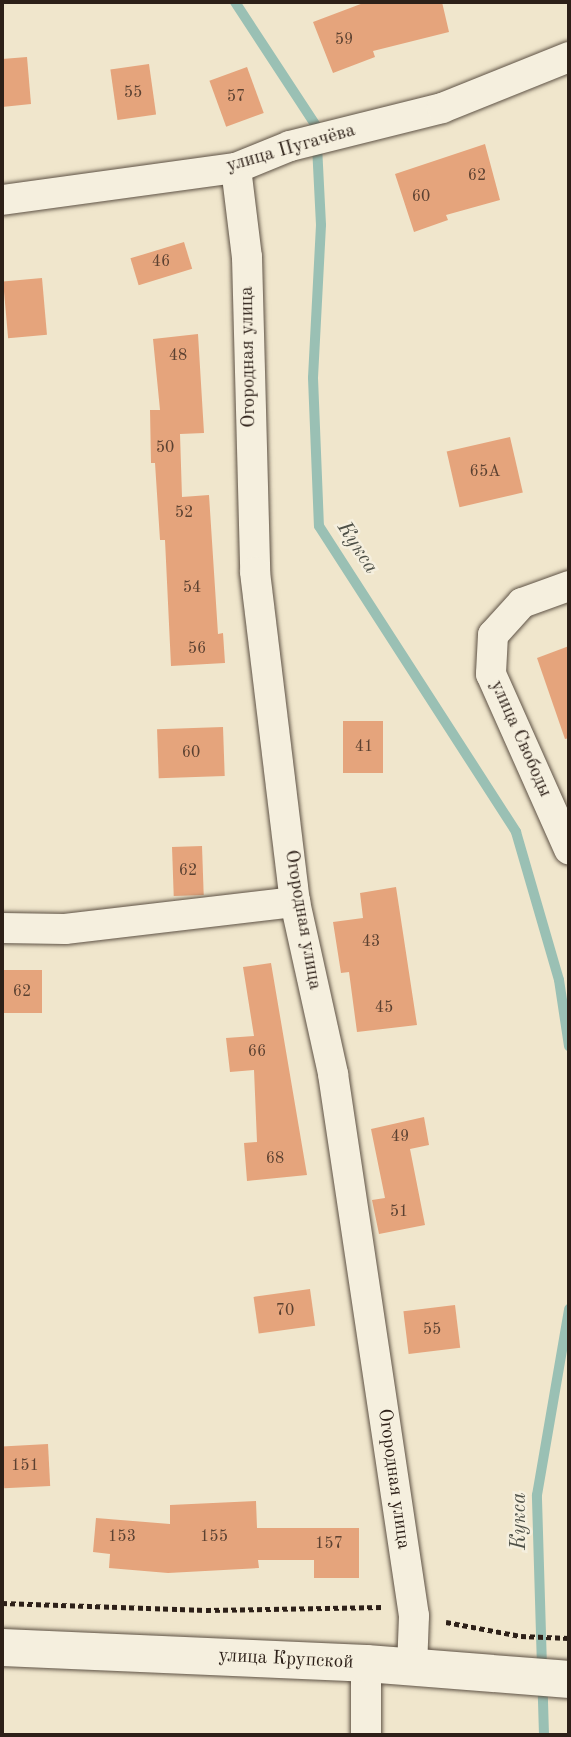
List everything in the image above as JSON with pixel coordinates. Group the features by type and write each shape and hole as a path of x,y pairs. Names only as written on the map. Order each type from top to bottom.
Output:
{"street":[{"name":"улица Пугачёва","path":"2,200 236,168 290,146 442,108 569,57"},
{"name":"Огородная улица","path":"236,168 247,257 255,572 295,902 333,1074 414,1616 412,1668"},
{"name":"улица Свободы","path":"569,586 522,603 493,635 491,674 569,849"},
{"path":"2,928 65,929 295,902"},
{"name":"улица Крупской","path":"2,1647 366,1663 549,1679"},
{"path":"366,1663 366,1735"}],"path":[{"path":"2,1603 206,1610 379,1606 414,1616 522,1636 569,1638"}],"building":[{"path":"366,2 442,2 449,32 373,51 375,57 333,73 313,22"},
{"path":"27,57 31,104 2,107 2,59"},
{"path":"149,64 156,115 117,120 110,69"},
{"path":"247,67 264,113 226,127 209,81"},
{"path":"485,144 500,200 446,215 448,220 414,232 395,174"},
{"path":"184,242 192,269 139,285 130,258"},
{"path":"42,278 47,335 8,338 3,281"},
{"path":"198,334 204,433 180,434 182,497 209,495 218,634 223,633 225,663 171,666 165,540 160,540 155,463 151,463 150,410 160,410 153,339"},
{"path":"510,437 523,493 459,507 447,452"},
{"path":"569,646 569,738 565,739 537,658"},
{"path":"343,721 383,721 383,773 343,773"},
{"path":"223,727 225,776 159,778 157,729"},
{"path":"202,846 204,895 174,896 172,847"},
{"path":"396,887 417,1025 357,1032 349,972 341,973 333,922 363,918 360,893"},
{"path":"271,963 307,1175 247,1181 244,1143 257,1142 254,1070 230,1072 226,1038 254,1036 243,967"},
{"path":"2,970 42,970 42,1013 2,1013"},
{"path":"424,1117 429,1145 410,1149 425,1225 379,1234 372,1200 385,1198 371,1129"},
{"path":"310,1289 315,1326 259,1334 254,1297"},
{"path":"455,1305 460,1348 409,1354 403,1311"},
{"path":"48,1444 50,1486 4,1488 2,1446"},
{"path":"256,1501 257,1528 359,1528 359,1578 314,1578 314,1560 258,1560 259,1568 168,1573 109,1568 110,1554 93,1552 96,1518 170,1524 170,1505"}],"waterway":[{"name":"Кукса","path":"235,2 316,126 321,225 313,378 319,526 516,832 559,980 569,1046"},
{"name":"Кукса","path":"544,1735 537,1495 569,1309"}]}
